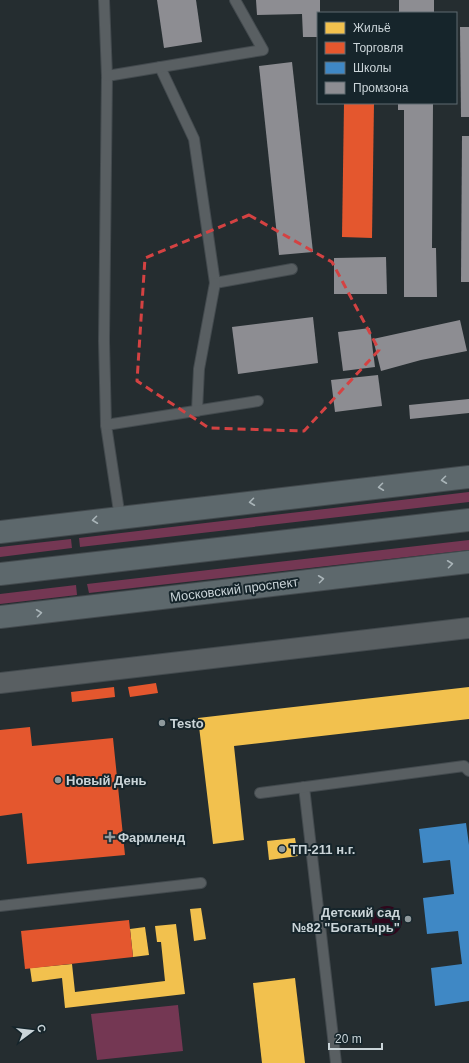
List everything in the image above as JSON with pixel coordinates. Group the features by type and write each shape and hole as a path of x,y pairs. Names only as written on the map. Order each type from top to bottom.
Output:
{"main road":[{"path":"0,532 469,477"},
{"path":"0,574 469,520"},
{"name":"Московский проспект","path":"0,617 469,562"}],"street":[{"path":"0,683 469,628"}],"lane":[{"path":"104,0 107,76 104,341 106,425 120,518"},
{"path":"107,76 263,50 235,0"},
{"path":"160,67 194,139 215,283 198,369 197,411"},
{"path":"215,283 292,269"},
{"path":"106,425 258,401"},
{"path":"260,793 464,766 469,771"},
{"path":"304,787 336,1063"},
{"path":"0,906 201,883"}],"highlighted area":[{"path":"249,215 332,262 379,350 304,431 209,428 137,381 145,258"}],"shaded area":[{"path":"469,492 469,502 80,547 79,538"},
{"path":"71,539 72,548 0,557 0,547"},
{"path":"469,540 469,550 89,593 87,584"},
{"path":"76,585 77,595 0,604 0,594"},
{"path":"387,906 398,910 402,921 398,932 387,936 376,932 372,921 376,910"},
{"path":"178,1005 183,1051 97,1060 91,1014"}],"building: Жильё":[{"path":"469,687 469,719 234,746 244,840 213,844 198,718"},
{"name":"ТП-211 н.г.","path":"295,838 298,856 269,860 267,841"},
{"path":"201,908 206,939 194,941 190,909"},
{"path":"176,924 185,994 65,1008 62,978 32,982 30,968 72,964 75,992 165,981 161,942 157,942 155,926"},
{"path":"145,927 149,955 133,957 130,929"},
{"path":"295,978 305,1063 262,1063 253,983"}],"building: Торговля":[{"path":"344,104 374,104 372,238 342,237"},
{"path":"156,683 158,693 130,697 128,687"},
{"path":"114,687 115,697 72,702 71,692"},
{"name":"Новый День","path":"30,727 32,746 113,738 125,855 27,864 22,813 0,816 0,730"},
{"path":"129,920 133,957 25,969 21,931"}],"building: Школы":[{"path":"466,823 469,845 469,1001 435,1006 431,968 462,964 458,931 427,934 423,898 454,894 450,860 423,863 419,829"}],"building: Промзона":[{"path":"157,0 196,0 202,42 164,48"},
{"path":"256,0 320,0 320,12 317,12 317,37 303,37 302,14 257,15"},
{"path":"399,0 434,0 434,12 399,12"},
{"path":"460,27 469,27 469,117 461,117"},
{"path":"292,62 313,252 279,255 259,66"},
{"path":"398,104 433,104 432,248 436,248 437,297 404,297 404,110 398,110"},
{"path":"462,136 469,136 469,282 461,282"},
{"path":"386,257 387,294 334,294 334,258"},
{"path":"313,317 318,363 238,374 232,327"},
{"path":"460,320 467,351 421,360 381,371 373,339"},
{"path":"370,328 375,367 343,371 338,332"},
{"path":"378,375 382,406 335,412 331,380"},
{"path":"469,399 469,413 410,419 409,405"}],"place":[{"name":"Testo","path":"162,723"},
{"name":"Новый День","path":"58,780"},
{"name":"Фармленд","path":"110,837"},
{"name":"ТП-211 н.г.","path":"282,849"},
{"name":"Детский сад №82 \"Богатырь\"","path":"408,919"}]}
